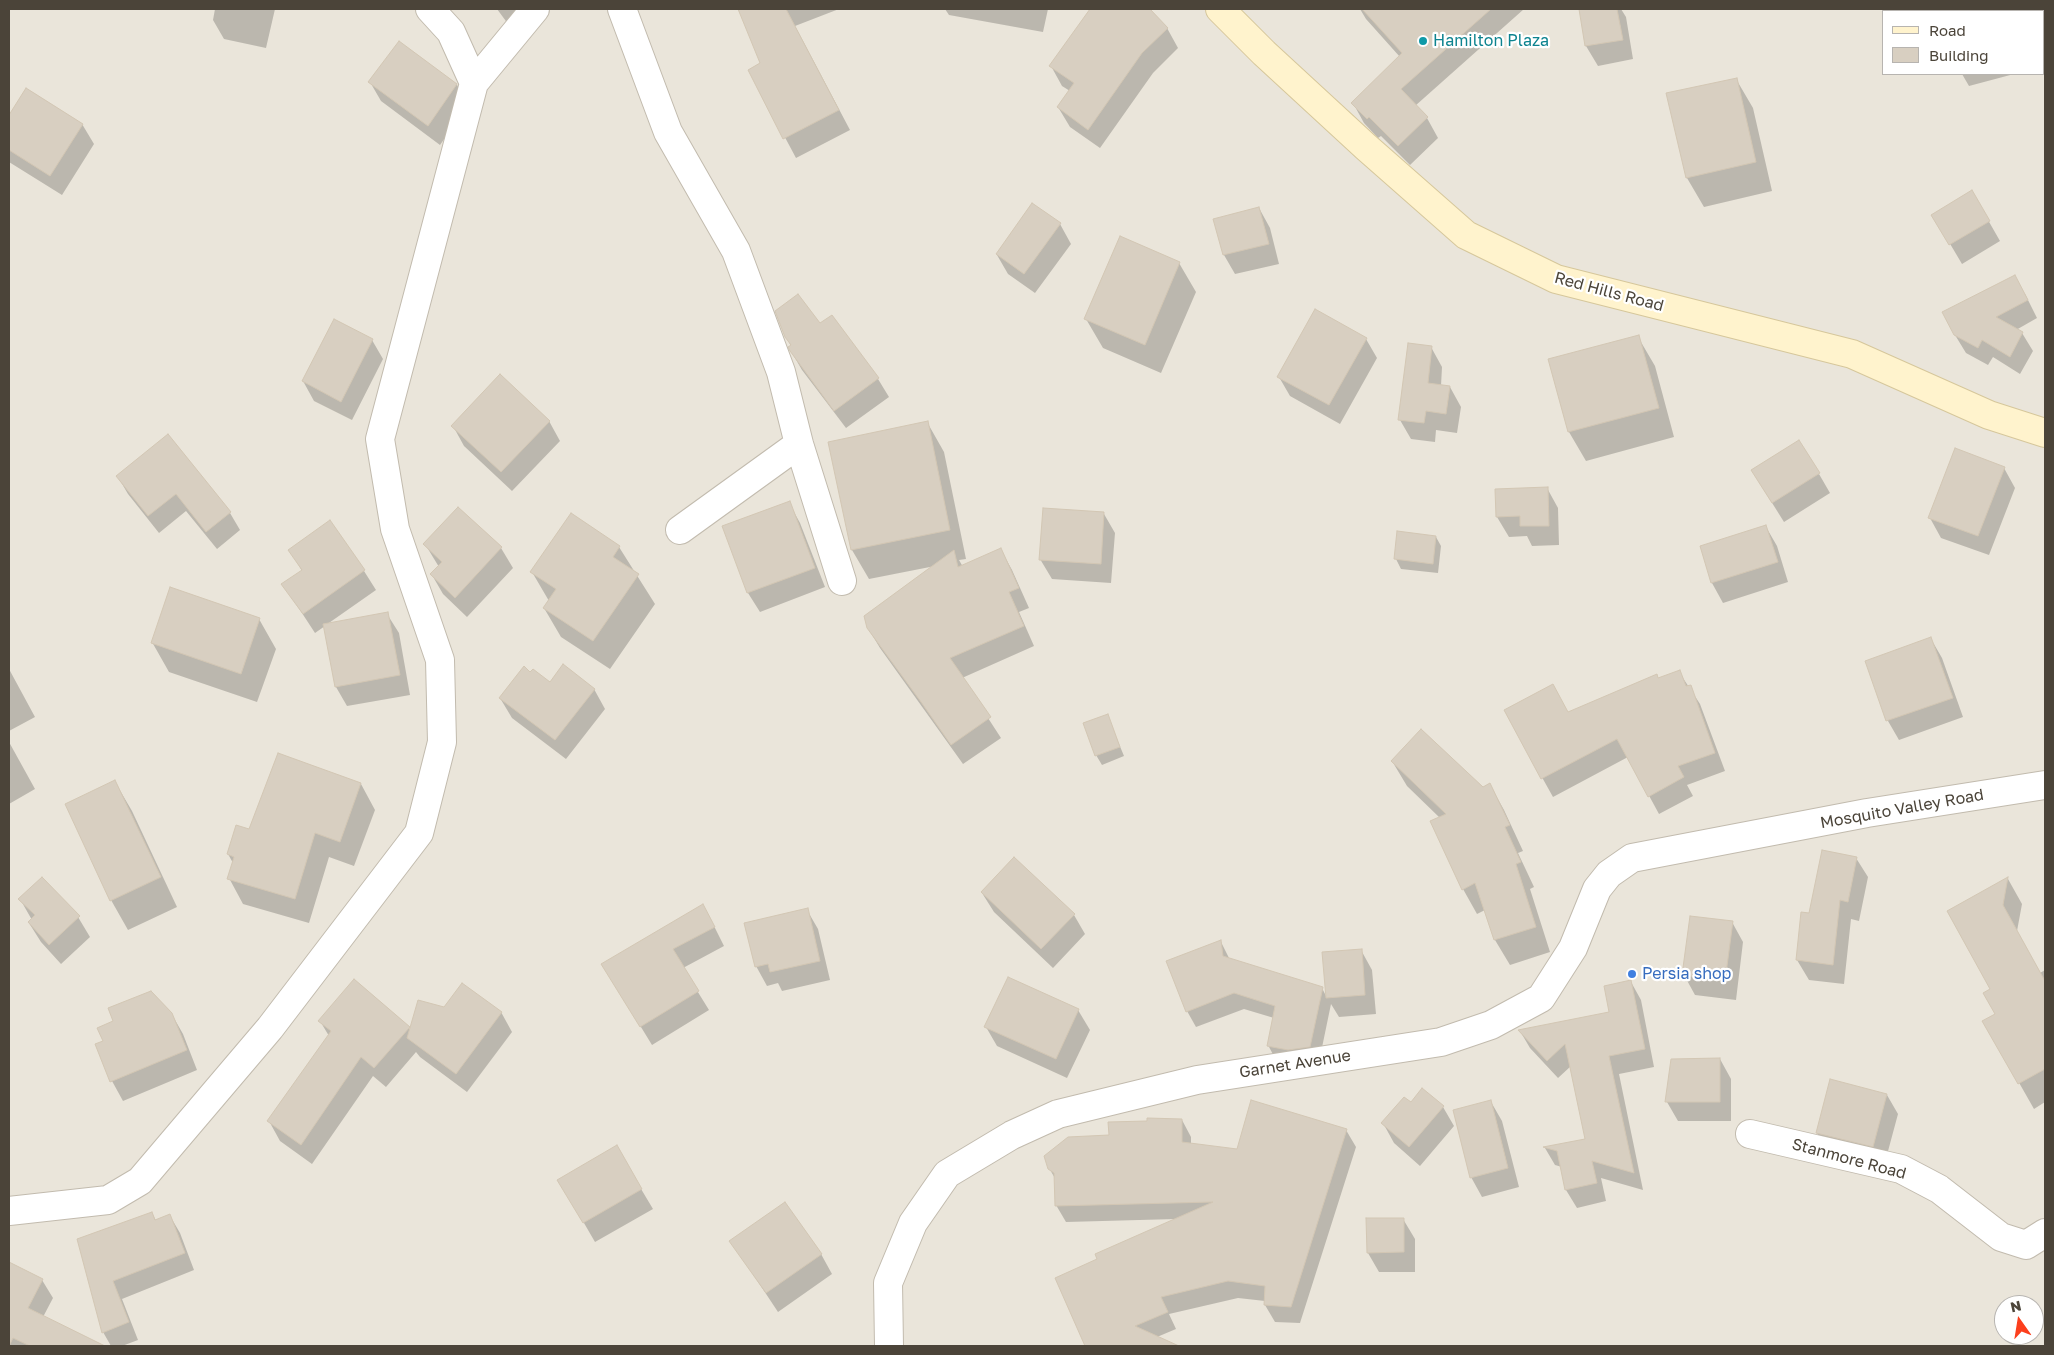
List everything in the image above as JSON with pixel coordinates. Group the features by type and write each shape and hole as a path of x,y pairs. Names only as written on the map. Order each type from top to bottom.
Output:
{"main road":[{"name":"Red Hills Road","path":"1220,9 1264,53 1344,127 1466,235 1556,279 1852,354 1989,414 2045,433"}],"street":[{"path":"430,9 451,32 474,83"},
{"path":"9,1210 108,1200 140,1181 270,1028 419,832 442,742 440,660 395,530 380,439 474,83 535,9"},
{"path":"622,9 668,132 736,251 781,372 799,444 842,580"},
{"path":"680,530 799,444"},
{"name":"Mosquito Valley Road","path":"1759,835 1867,814 2045,785"},
{"name":"Garnet Avenue","path":"888,1346 888,1283 913,1223 947,1174 1012,1136 1058,1114 1197,1080 1441,1042 1491,1025 1541,998 1573,948 1597,889 1609,874 1632,858 1759,835"},
{"name":"Stanmore Road","path":"1750,1134 1901,1169 1939,1189 2001,1237 2026,1245 2045,1233"}],"shaded area":[{"path":"9,9 2045,9 2045,1346 9,1346"}],"building":[{"path":"738,9 786,9 839,110 783,139 748,70 760,63"},
{"path":"1090,9 1150,9 1168,28 1142,53 1088,130 1057,107 1074,83 1049,66"},
{"path":"1362,9 1491,9 1401,89 1428,117 1398,146 1369,117 1367,119 1351,103 1402,53"},
{"path":"1579,9 1617,9 1623,40 1585,46"},
{"path":"399,41 457,84 428,126 368,82"},
{"path":"1737,78 1756,162 1686,178 1666,93"},
{"path":"26,88 83,124 50,176 9,150 9,115"},
{"path":"1972,190 1990,221 1949,245 1931,215"},
{"path":"1032,203 1061,223 1024,274 996,254"},
{"path":"1259,207 1269,244 1223,255 1213,219"},
{"path":"1120,236 1180,262 1145,345 1084,319"},
{"path":"2015,275 2028,300 1996,317 2023,332 2010,357 1982,340 1978,348 1954,335 1942,312"},
{"path":"798,294 820,323 832,315 879,378 834,411 790,351 788,347 791,345 785,337 775,311"},
{"path":"1315,309 1367,338 1329,405 1277,377"},
{"path":"334,319 373,339 341,402 302,381"},
{"path":"1639,335 1659,408 1568,432 1548,359"},
{"path":"1408,343 1432,346 1428,383 1450,386 1446,414 1426,411 1424,423 1398,420"},
{"path":"500,374 550,421 501,472 451,426"},
{"path":"928,421 950,530 851,550 828,442"},
{"path":"168,434 231,512 206,532 176,494 148,516 116,476"},
{"path":"1799,440 1820,473 1772,503 1751,470"},
{"path":"1955,448 2005,467 1978,536 1928,518"},
{"path":"1548,487 1549,526 1520,526 1520,516 1496,517 1495,489"},
{"path":"790,501 815,568 747,593 722,526"},
{"path":"458,507 502,547 455,598 430,574 442,562 423,544"},
{"path":"1043,508 1104,512 1101,564 1039,560"},
{"path":"571,513 620,546 613,557 639,574 593,641 543,608 556,589 530,572"},
{"path":"330,520 365,570 303,614 281,584 302,570 288,550"},
{"path":"1766,525 1778,562 1711,583 1700,546"},
{"path":"1397,531 1436,536 1433,564 1394,559"},
{"path":"1001,548 1019,588 1009,592 1024,626 950,658 991,717 951,745 867,628 864,616 954,550 958,567"},
{"path":"170,587 260,618 241,674 151,643"},
{"path":"388,612 400,675 335,687 323,624"},
{"path":"1931,637 1953,698 1886,721 1865,661"},
{"path":"563,664 595,689 555,740 499,698 524,666 530,672 533,669 550,682"},
{"path":"1680,670 1686,686 1691,685 1715,753 1678,766 1684,777 1648,797 1617,739 1541,779 1504,710 1553,684 1568,712 1657,674 1658,678"},
{"path":"1108,714 1120,747 1095,756 1083,723"},
{"path":"1421,729 1483,787 1490,783 1510,825 1505,827 1521,862 1516,864 1536,927 1494,940 1475,883 1462,890 1430,821 1446,814 1391,761"},
{"path":"278,753 361,783 340,842 315,833 295,899 227,879 234,857 227,854 236,825 249,829"},
{"path":"115,780 161,877 110,901 65,804"},
{"path":"1822,850 1857,857 1848,902 1840,900 1833,965 1796,960 1801,912 1809,913"},
{"path":"1014,857 1075,914 1041,949 981,892"},
{"path":"42,877 80,916 49,945 28,922 35,915 18,899"},
{"path":"2008,877 2003,905 2045,981 2045,1069 2018,1084 1982,1021 1995,1014 1983,993 1990,989 1947,911"},
{"path":"703,904 715,927 673,949 699,991 640,1027 601,964"},
{"path":"808,908 820,961 770,972 768,964 755,967 744,923"},
{"path":"1690,916 1733,921 1725,981 1682,975"},
{"path":"1221,940 1223,956 1323,987 1310,1047 1288,1050 1267,1046 1275,1006 1234,993 1186,1012 1166,961"},
{"path":"1362,949 1365,995 1326,998 1322,952"},
{"path":"1008,977 1079,1009 1056,1059 984,1027"},
{"path":"354,979 410,1027 374,1068 361,1057 301,1145 267,1121 331,1031 318,1021"},
{"path":"1631,980 1645,1049 1609,1056 1634,1173 1592,1161 1597,1183 1565,1190 1557,1151 1543,1147 1585,1139 1565,1044 1547,1061 1518,1030 1609,1012 1604,986"},
{"path":"462,983 502,1012 456,1074 407,1038 418,1000 444,1007"},
{"path":"151,991 172,1013 187,1050 110,1082 95,1044 103,1041 97,1028 113,1021 108,1008"},
{"path":"1720,1058 1720,1102 1665,1102 1671,1059"},
{"path":"1830,1079 1887,1094 1873,1147 1816,1133"},
{"path":"1422,1088 1444,1106 1409,1147 1381,1123 1404,1097 1411,1102"},
{"path":"1251,1100 1347,1129 1291,1307 1264,1305 1265,1286 1228,1281 1161,1297 1168,1312 1135,1326 1179,1346 1085,1346 1055,1278 1097,1259 1095,1254 1213,1202 1055,1206 1054,1173 1048,1169 1044,1156 1068,1137 1109,1135 1108,1122 1147,1121 1147,1118 1182,1119 1182,1142 1237,1149"},
{"path":"1491,1100 1508,1168 1470,1178 1453,1110"},
{"path":"617,1145 642,1189 583,1223 557,1180"},
{"path":"785,1202 822,1254 766,1293 729,1241"},
{"path":"152,1212 155,1220 170,1214 185,1253 113,1281 129,1322 102,1333 77,1239"},
{"path":"1366,1218 1404,1218 1404,1252 1367,1253"},
{"path":"9,1262 43,1279 28,1308 105,1346 30,1346 13,1338 9,1346"}],"place":[{"name":"Hamilton Plaza","path":"1423,41"},
{"name":"Persia shop","path":"1632,974"}]}
